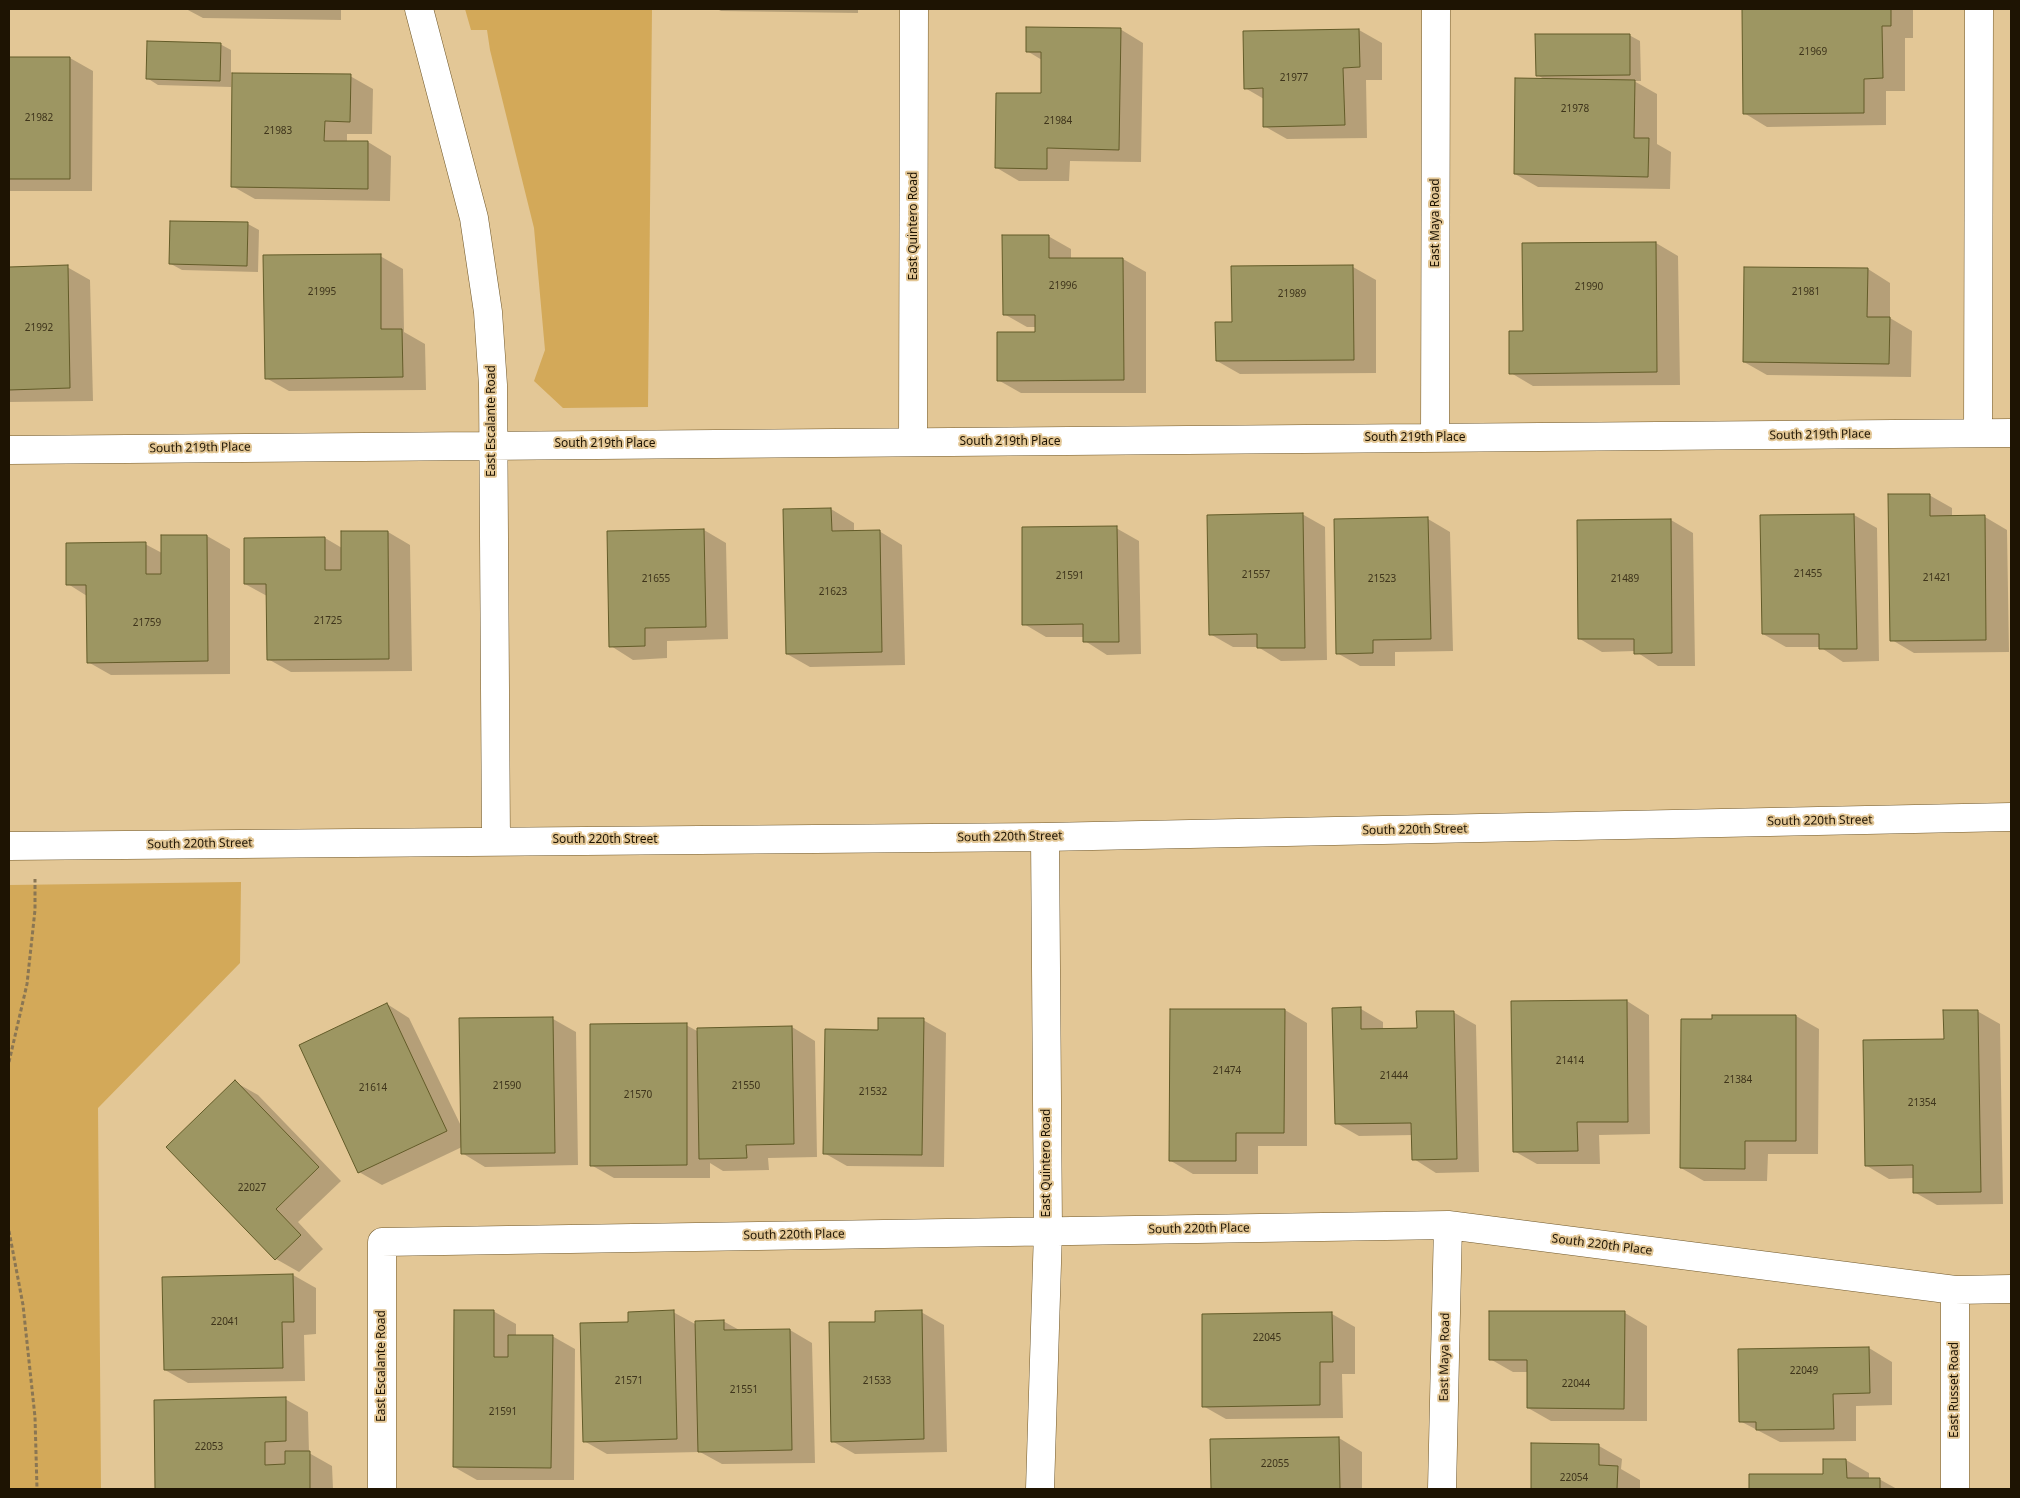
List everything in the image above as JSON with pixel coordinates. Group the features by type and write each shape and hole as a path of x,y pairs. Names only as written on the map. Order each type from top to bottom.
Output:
{"street":[{"name":"East Escalante Road","path":"419,9 474,218 488,312 493,384 496,841"},
{"name":"East Quintero Road","path":"913,442 914,9"},
{"name":"East Maya Road","path":"1435,438 1436,9"},
{"path":"1978,433 1979,9"},
{"name":"South 219th Place","path":"9,450 2011,433"},
{"name":"South 220th Street","path":"9,846 1045,837 2011,817"},
{"name":"East Quintero Road","path":"1040,1489 1048,1231 1045,837"},
{"name":"East Maya Road","path":"1442,1489 1448,1225"},
{"name":"South 220th Place","path":"382,1242 1448,1225 1955,1290 2011,1289"},
{"name":"East Escalante Road","path":"382,1242 382,1489"},
{"name":"East Russet Road","path":"1955,1290 1955,1489"}],"path":[{"path":"9,1062 27,984 35,910 36,846"},
{"path":"9,1231 23,1305 35,1417 37,1489"}],"shaded area":[{"path":"465,9 652,9 648,407 563,408 534,381 545,350 534,228 490,50 487,30 471,30"},
{"path":"241,882 240,963 98,1108 101,1489 9,1489 9,885"}],"building":[{"path":"1742,9 1891,9 1891,26 1882,26 1883,78 1864,79 1864,113 1743,114"},
{"path":"1026,27 1121,28 1119,150 1047,148 1047,169 995,168 996,93 1041,93 1041,52 1026,52"},
{"path":"1359,29 1360,67 1343,68 1345,125 1263,127 1263,88 1244,89 1243,31"},
{"path":"1535,34 1630,34 1630,75 1536,76"},
{"path":"147,41 221,43 220,81 146,79"},
{"path":"9,57 70,57 70,179 9,179"},
{"path":"232,73 351,74 350,122 325,121 324,141 368,141 368,189 231,187"},
{"path":"1515,78 1635,80 1634,138 1649,138 1648,177 1514,174"},
{"path":"170,221 248,222 247,266 169,264"},
{"path":"1002,235 1049,235 1049,258 1123,258 1124,380 997,381 997,332 1035,332 1035,315 1003,315"},
{"path":"1656,242 1657,372 1509,374 1509,331 1523,331 1522,243"},
{"path":"381,254 381,329 402,329 403,377 265,379 263,255"},
{"path":"68,265 70,388 9,390 9,267"},
{"path":"1353,265 1354,360 1216,361 1215,322 1232,322 1231,266"},
{"path":"1744,267 1868,268 1867,317 1890,317 1889,364 1743,362"},
{"path":"1888,494 1930,494 1930,516 1985,515 1986,640 1890,641"},
{"path":"831,508 832,531 880,530 882,652 786,654 783,509"},
{"path":"1303,513 1305,648 1257,648 1257,634 1209,635 1207,515"},
{"path":"1854,514 1857,649 1819,649 1819,634 1762,634 1760,515"},
{"path":"1428,517 1431,639 1373,640 1373,653 1336,654 1334,519"},
{"path":"1671,519 1672,653 1634,654 1634,639 1578,639 1577,520"},
{"path":"1117,526 1119,642 1083,642 1083,624 1022,625 1022,527"},
{"path":"704,529 706,627 645,628 645,646 609,647 607,531"},
{"path":"341,531 388,531 389,659 267,660 266,584 244,584 244,538 325,537 325,570 341,570"},
{"path":"161,535 207,535 208,661 87,663 86,585 66,585 66,543 146,542 146,574 161,574"},
{"path":"1627,1000 1628,1122 1577,1122 1578,1151 1513,1152 1511,1001"},
{"path":"387,1003 447,1131 358,1173 299,1045"},
{"path":"1361,1007 1361,1029 1417,1028 1416,1011 1454,1011 1457,1159 1412,1160 1411,1123 1335,1124 1332,1008"},
{"path":"1170,1009 1285,1009 1284,1133 1236,1133 1236,1161 1169,1161"},
{"path":"1943,1010 1978,1010 1981,1192 1913,1193 1913,1165 1865,1166 1863,1040 1944,1039"},
{"path":"1712,1015 1796,1015 1796,1141 1745,1141 1745,1169 1680,1168 1681,1019 1712,1019"},
{"path":"553,1017 555,1153 461,1154 459,1018"},
{"path":"878,1018 924,1018 922,1155 823,1154 825,1029 878,1030"},
{"path":"687,1023 687,1165 590,1166 590,1024"},
{"path":"792,1026 794,1144 746,1145 747,1158 699,1159 697,1028"},
{"path":"235,1080 319,1167 276,1209 301,1235 275,1260 166,1147"},
{"path":"293,1274 294,1322 282,1322 283,1368 164,1370 162,1277"},
{"path":"454,1310 494,1310 494,1357 508,1357 508,1335 553,1335 551,1468 453,1467"},
{"path":"674,1310 677,1439 583,1442 580,1323 628,1322 628,1312"},
{"path":"922,1310 924,1439 831,1442 829,1322 875,1322 875,1311"},
{"path":"1489,1311 1625,1311 1624,1409 1527,1408 1527,1360 1489,1360"},
{"path":"1332,1312 1333,1362 1320,1362 1320,1405 1202,1407 1202,1314"},
{"path":"724,1320 724,1330 790,1329 792,1450 698,1452 695,1321"},
{"path":"1869,1347 1870,1393 1833,1394 1834,1429 1756,1430 1756,1422 1739,1422 1738,1349"},
{"path":"286,1397 286,1441 265,1442 265,1465 285,1464 285,1451 310,1451 310,1489 155,1489 154,1400"},
{"path":"1339,1437 1340,1489 1211,1489 1210,1439"},
{"path":"1531,1443 1599,1444 1599,1465 1618,1466 1617,1489 1531,1489"},
{"path":"1823,1459 1846,1459 1847,1478 1880,1478 1880,1489 1749,1489 1749,1474 1823,1474"}]}
